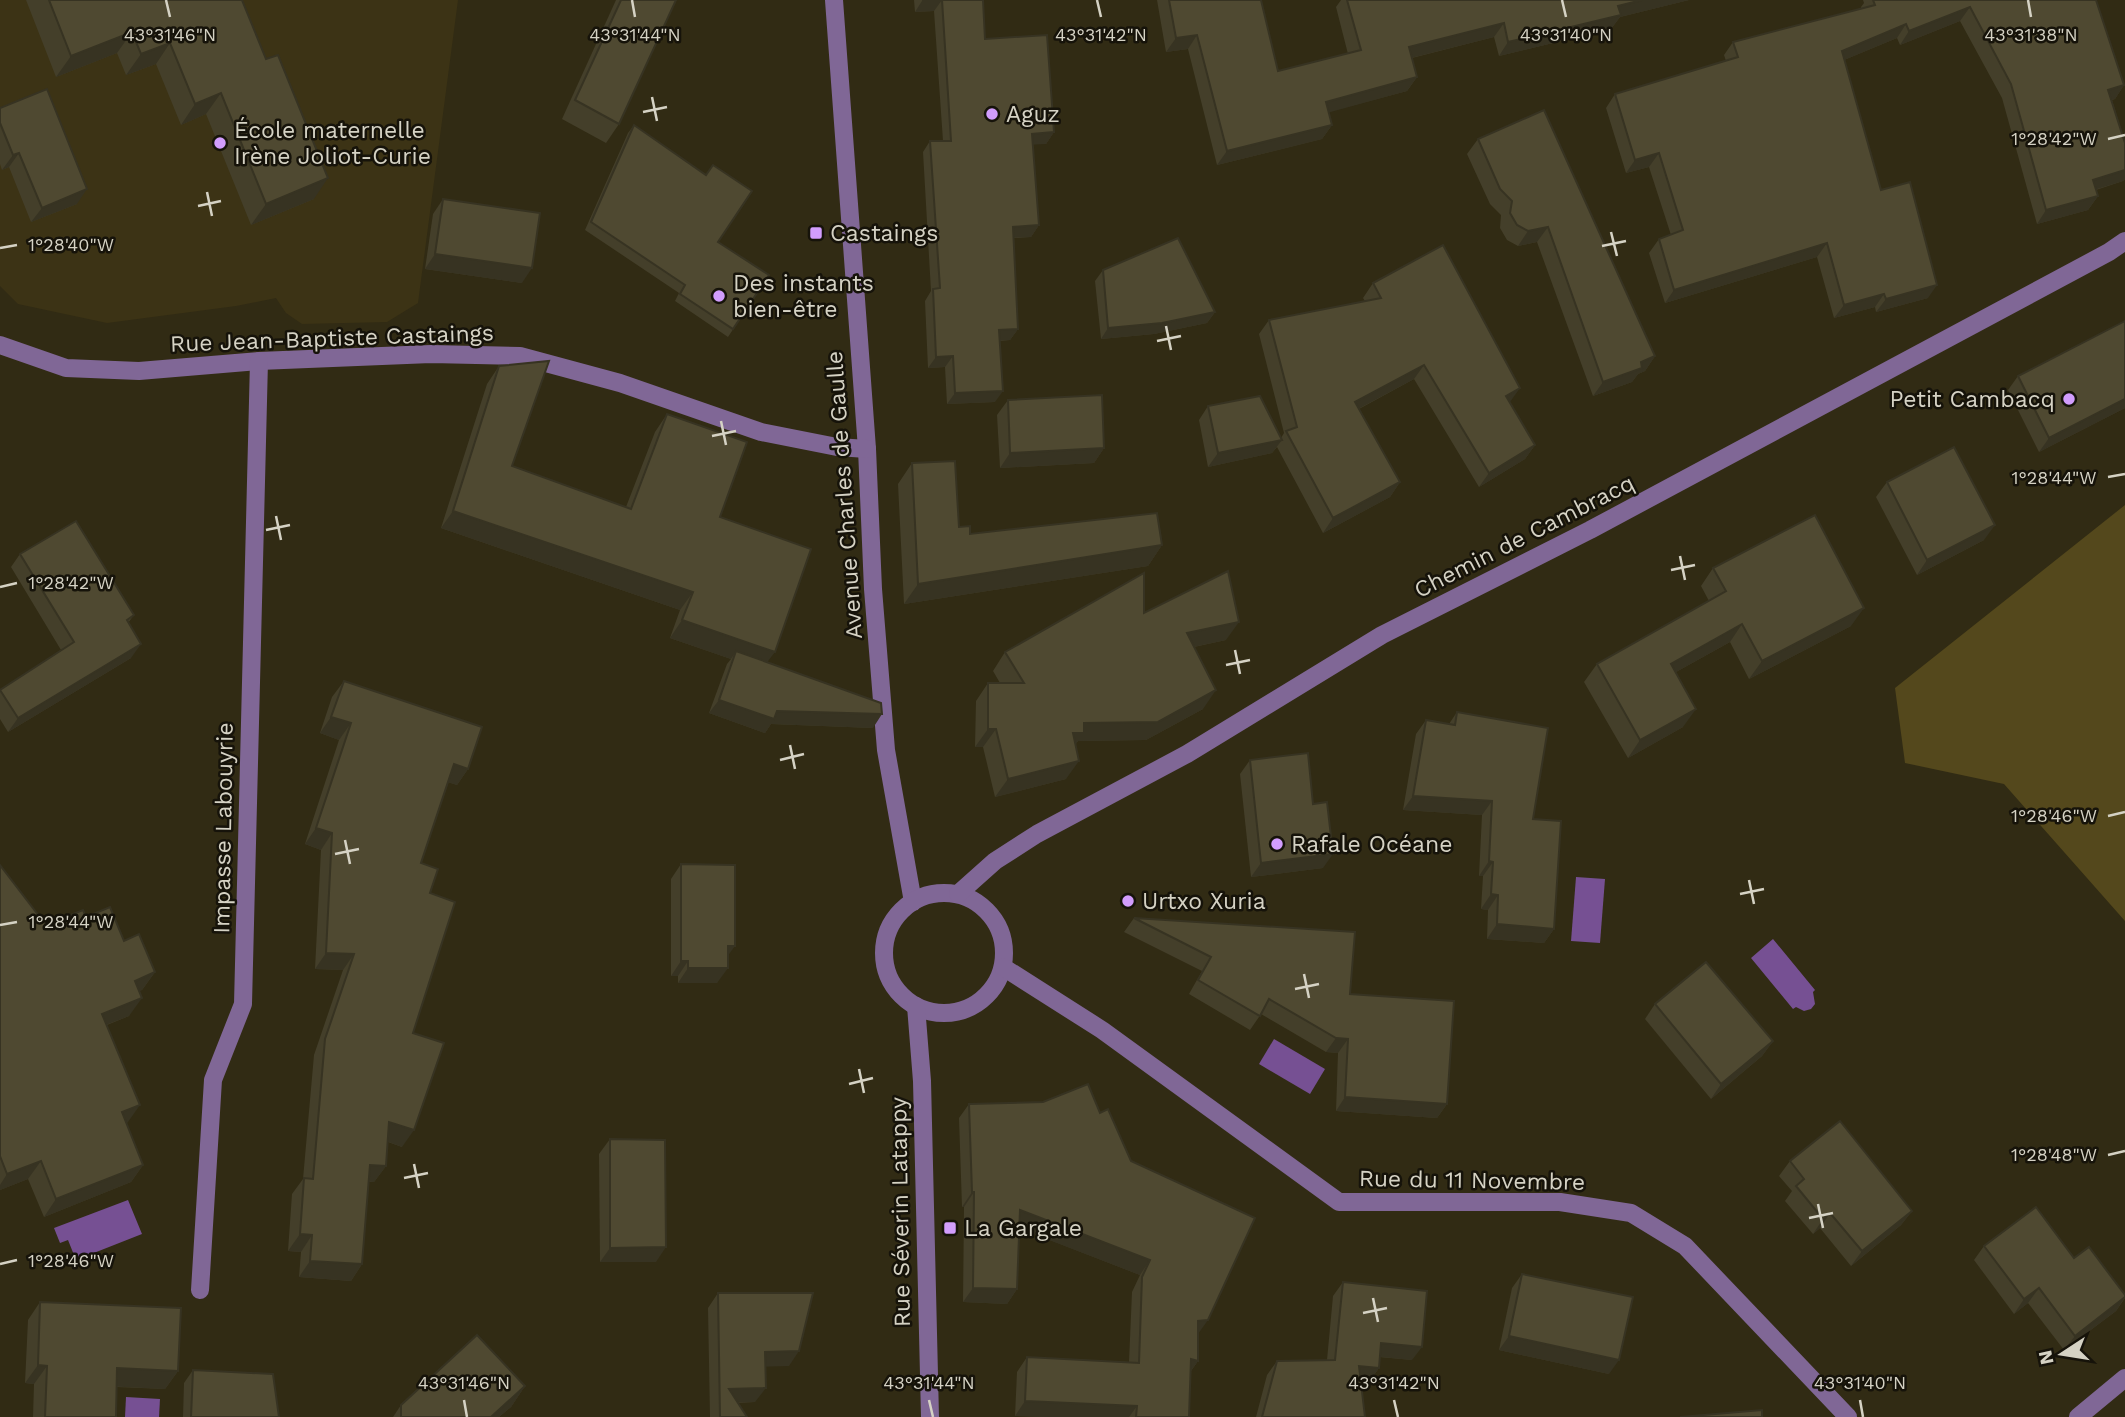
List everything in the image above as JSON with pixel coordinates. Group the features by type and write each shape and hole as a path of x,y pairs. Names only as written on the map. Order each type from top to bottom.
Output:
{"street":[{"name":"Avenue Charles de Gaulle","path":"834,0 886,750 913,902"},
{"name":"Chemin de Cambracq","path":"958,894 995,861 1037,834 1187,754 1382,635 1602,524 1982,321 2125,241"},
{"name":"Rue Jean-Baptiste Castaings","path":"0,345 66,368 139,371 259,361 431,354 520,356 620,383 761,432 837,447 867,449"},
{"name":"Impasse Labouyrie","path":"200,1290 213,1080 243,1004 259,361"},
{"path":"934,893 958,894 979,904 995,922 1004,943 1003,967 994,987 979,1003 959,1012 936,1014 916,1006 896,990 886,967 884,942 895,919 913,902 934,893"},
{"name":"Rue du 11 Novembre","path":"1003,967 1102,1030 1339,1202 1560,1202 1630,1213 1685,1246 1848,1417"},
{"name":"Rue Séverin Latappy","path":"916,1006 922,1081 930,1417"},
{"path":"2078,1417 2125,1378"}],"shaded area":[{"name":"École maternelle Irène Joliot-Curie","path":"0,0 458,0 418,303 387,322 302,324 286,313 276,298 107,323 18,304 0,286"},
{"path":"2125,505 2125,921 2004,784 1905,763 1895,688"},
{"path":"1576,877 1605,879 1600,943 1571,941"},
{"path":"1773,939 1815,990 1815,1004 1811,1009 1793,1009 1751,958"},
{"path":"1274,1039 1325,1069 1310,1094 1259,1064"},
{"path":"128,1200 142,1234 76,1260 68,1240 60,1243 54,1228"},
{"path":"126,1397 160,1399 159,1417 125,1417"}],"building":[{"path":"49,0 242,0 266,59 278,55 328,178 266,204 221,93 195,104 170,43 141,54 132,32 71,56"},
{"path":"621,0 676,0 619,124 575,100"},
{"path":"942,0 983,0 985,39 1047,35 1054,132 1032,134 1039,225 1013,227 1018,329 999,330 1003,391 955,393 953,356 936,357 933,289 940,288 930,141 951,141"},
{"path":"1169,0 1261,0 1278,71 1361,50 1347,0 1642,0 1618,6 1621,15 1508,42 1504,23 1409,47 1417,77 1326,102 1332,125 1227,151 1197,35 1176,38"},
{"path":"1873,0 2096,0 2124,85 2108,90 2125,143 2125,170 2093,180 2098,196 2046,210 2011,84 1970,7 1909,31 1906,24 1842,51 1881,190 1910,182 1937,285 1886,299 1884,294 1844,305 1827,243 1674,290 1659,239 1683,230 1659,153 1635,160 1615,94 1738,57 1733,42 1875,5"},
{"path":"47,89 87,189 42,208 19,153 13,155 0,123 0,108"},
{"path":"1544,110 1655,356 1641,362 1642,368 1603,382 1548,227 1528,231 1517,225 1510,213 1512,201 1500,189 1478,139"},
{"path":"634,125 706,175 713,165 752,191 718,242 769,275 733,329 680,294 685,285 591,222"},
{"path":"443,199 540,213 532,268 435,254"},
{"path":"1178,238 1215,312 1162,323 1108,328 1103,270"},
{"path":"1443,245 1520,388 1506,396 1535,445 1489,473 1424,365 1355,402 1400,482 1333,518 1286,431 1297,427 1269,320 1381,298 1373,283"},
{"name":"Petit Cambacq","path":"2125,321 2125,399 2049,438 2018,376"},
{"path":"549,361 512,466 631,509 667,414 747,442 720,517 811,549 775,652 682,620 693,592 453,511 499,366"},
{"path":"1102,395 1104,448 1010,453 1008,400"},
{"path":"1260,396 1282,440 1218,453 1208,406"},
{"path":"1954,447 1995,525 1927,560 1887,482"},
{"path":"955,461 959,527 970,526 970,534 1157,513 1162,545 918,584 912,463"},
{"path":"1815,515 1864,608 1762,661 1742,624 1671,664 1696,709 1640,740 1597,664 1726,591 1713,568"},
{"path":"76,521 134,615 127,620 141,644 18,718 0,690 74,642 20,554"},
{"path":"1228,571 1239,622 1187,633 1216,690 1158,722 1084,723 1084,733 1073,733 1079,761 1008,779 996,729 988,729 988,683 1024,683 1005,652 1144,573 1144,613"},
{"path":"736,651 881,703 882,714 777,711 774,719 719,700"},
{"path":"344,681 482,727 468,769 454,764 421,863 438,869 430,893 455,902 413,1033 444,1043 414,1130 389,1122 386,1166 370,1165 362,1264 310,1261 312,1235 300,1234 304,1178 313,1179 325,1039 354,954 326,953 332,833 316,828 351,723 331,717"},
{"path":"1457,712 1548,728 1533,819 1561,821 1554,929 1497,924 1498,895 1491,894 1493,862 1489,861 1492,801 1413,796 1426,720 1455,725"},
{"name":"Rafale Océane","path":"1308,753 1313,804 1327,802 1333,854 1261,863 1250,760"},
{"path":"681,864 735,865 735,946 728,946 728,968 688,968 688,961 681,961"},
{"path":"0,865 46,925 83,910 86,917 110,907 124,941 139,934 155,972 135,981 142,998 102,1014 140,1105 122,1112 143,1165 56,1199 41,1161 7,1174 0,1156"},
{"path":"1134,918 1355,932 1350,994 1454,1001 1447,1104 1345,1097 1348,1039 1336,1038 1269,999 1260,1016 1198,980 1211,957"},
{"path":"1706,962 1773,1041 1721,1084 1655,1004"},
{"path":"1088,1084 1100,1113 1108,1109 1131,1161 1255,1218 1208,1320 1198,1321 1198,1361 1191,1359 1189,1417 1136,1417 1137,1406 1025,1401 1027,1357 1139,1363 1142,1277 1150,1260 1020,1210 1017,1289 973,1288 974,1192 969,1104 1043,1102"},
{"path":"1840,1121 1912,1211 1862,1251 1830,1213 1823,1219 1796,1186 1804,1179 1790,1161"},
{"path":"610,1139 665,1140 666,1247 610,1248"},
{"path":"2036,1207 2074,1258 2089,1247 2125,1295 2075,1336 2039,1288 2024,1299 1984,1246"},
{"path":"1522,1274 1633,1297 1619,1360 1509,1336"},
{"path":"1343,1282 1427,1291 1422,1347 1381,1343 1379,1368 1359,1366 1365,1417 1262,1417 1277,1361 1335,1360"},
{"path":"718,1293 813,1293 799,1351 765,1352 766,1388 729,1389 747,1417 720,1417"},
{"path":"40,1302 181,1308 178,1371 117,1368 116,1417 45,1417 47,1366 38,1365"},
{"path":"477,1335 525,1386 491,1417 401,1417 401,1405"},
{"path":"193,1370 273,1374 279,1417 191,1417"},
{"path":"1762,1410 1762,1417 1680,1417"}],"place":[{"name":"Aguz","path":"992,114"},
{"name":"École maternelle Irène Joliot-Curie","path":"220,143"},
{"name":"Castaings","path":"816,233"},
{"name":"Des instants bien-être","path":"719,296"},
{"name":"Petit Cambacq","path":"2069,399"},
{"name":"Rafale Océane","path":"1277,844"},
{"name":"Urtxo Xuria","path":"1128,901"},
{"name":"La Gargale","path":"950,1228"}]}
